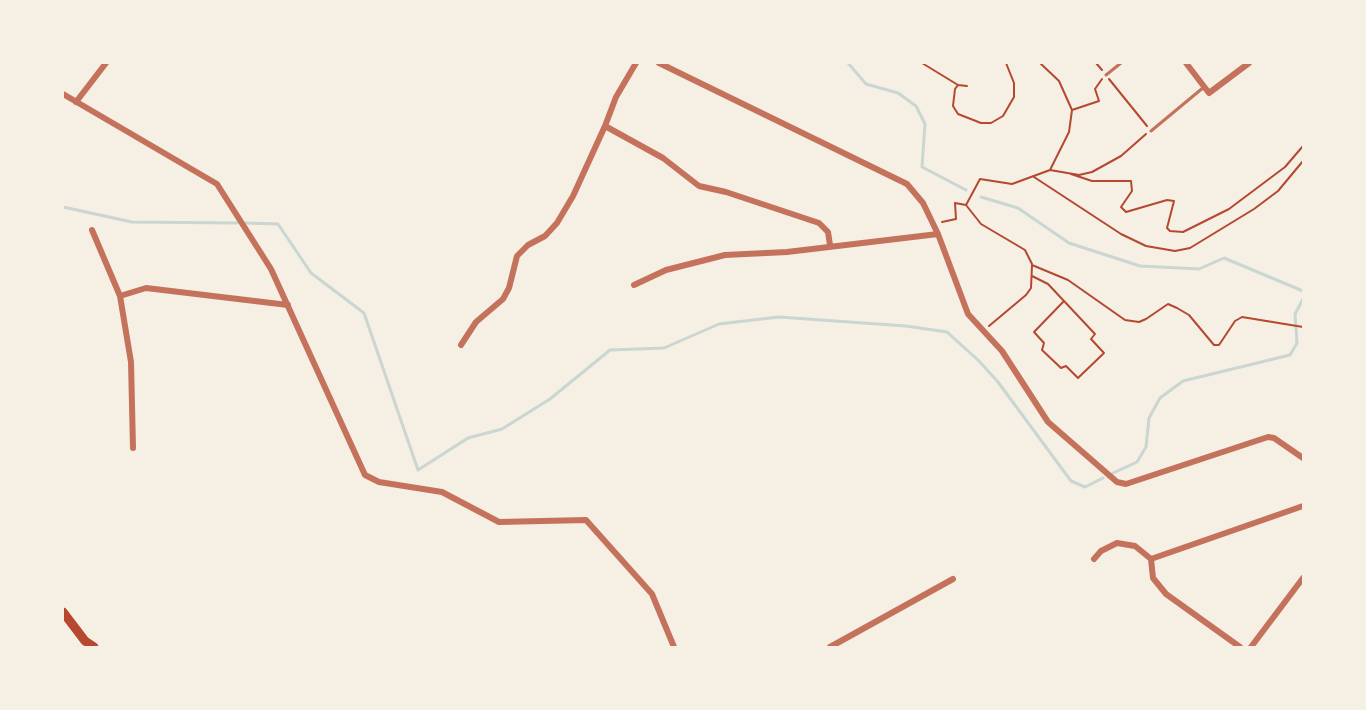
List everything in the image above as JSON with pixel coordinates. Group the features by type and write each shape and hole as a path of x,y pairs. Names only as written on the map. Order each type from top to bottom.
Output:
{"main road":[{"path":"63,612 85,641 94,647"}],"street":[{"path":"76,102 106,63"},
{"path":"461,345 476,322 503,299 509,288 517,256 528,245 545,236 557,223 573,196 616,97 636,63"},
{"path":"659,63 901,180 918,197 932,222 964,306 1012,365 1048,422 1121,484 1268,437 1274,438 1303,458"},
{"path":"1186,63 1209,93 1249,63"},
{"path":"63,94 217,184 271,270 364,475 379,482 442,492 499,522 586,520 652,594 674,647"},
{"path":"605,126 663,158 699,186 726,192 819,223 828,232 830,245"},
{"path":"92,230 120,296 131,362 133,448"},
{"path":"634,285 666,270 724,255 787,252 830,245 938,234"},
{"path":"120,296 146,288 288,305"},
{"path":"1151,559 1303,506"},
{"path":"1094,559 1109,546 1126,543 1145,552 1151,559 1154,578 1166,594 1240,647"},
{"path":"1251,647 1303,578"},
{"path":"830,647 953,579"}],"lane":[{"path":"1106,75 1122,63"},
{"path":"1151,130 1204,87"}],"path":[{"path":"922,63 958,85 967,86"},
{"path":"958,85 952,97 953,106 958,114 981,123 991,123 1003,116 1014,97 1014,83 1006,63"},
{"path":"1040,63 1059,81 1072,110 1069,132 1050,170"},
{"path":"966,205 980,179 1012,184 1050,170 1079,175 1103,168 1151,130 1096,63"},
{"path":"1072,110 1099,101 1096,86 1106,75"},
{"path":"1071,174 1092,181 1131,181 1132,191 1121,207 1126,212 1167,200 1174,201 1167,228 1170,231 1183,231 1229,209 1285,167 1303,146"},
{"path":"1034,177 1121,234 1146,246 1175,251 1190,248 1254,209 1278,191 1303,161"},
{"path":"932,222 954,220 955,203 966,205 981,224 1025,250 1032,265 1030,288 1026,296 983,331"},
{"path":"1032,265 1068,280 1125,320 1139,322 1154,315 1161,307 1168,304 1189,315 1209,342 1214,345 1219,345 1235,321 1242,317 1303,327"},
{"path":"1032,276 1048,284 1064,301 1095,334 1091,339 1104,352 1078,378 1066,366 1061,368 1042,350 1044,343 1034,332 1064,301"}],"waterway":[{"path":"848,63 866,84 898,93 916,106 925,124 922,167 966,190"},
{"path":"981,197 1018,208 1069,243 1140,266 1199,269 1224,258 1303,291"},
{"path":"63,207 132,222 237,223"},
{"path":"246,223 278,224 311,273 364,313 418,470 468,438 502,429 550,399 610,350 664,348 719,324 779,317 906,326 947,332 998,382 1071,481 1085,487 1103,478"},
{"path":"1113,473 1137,462 1146,447 1149,418 1160,398 1183,381 1290,355 1297,343 1295,314 1303,299"}]}
